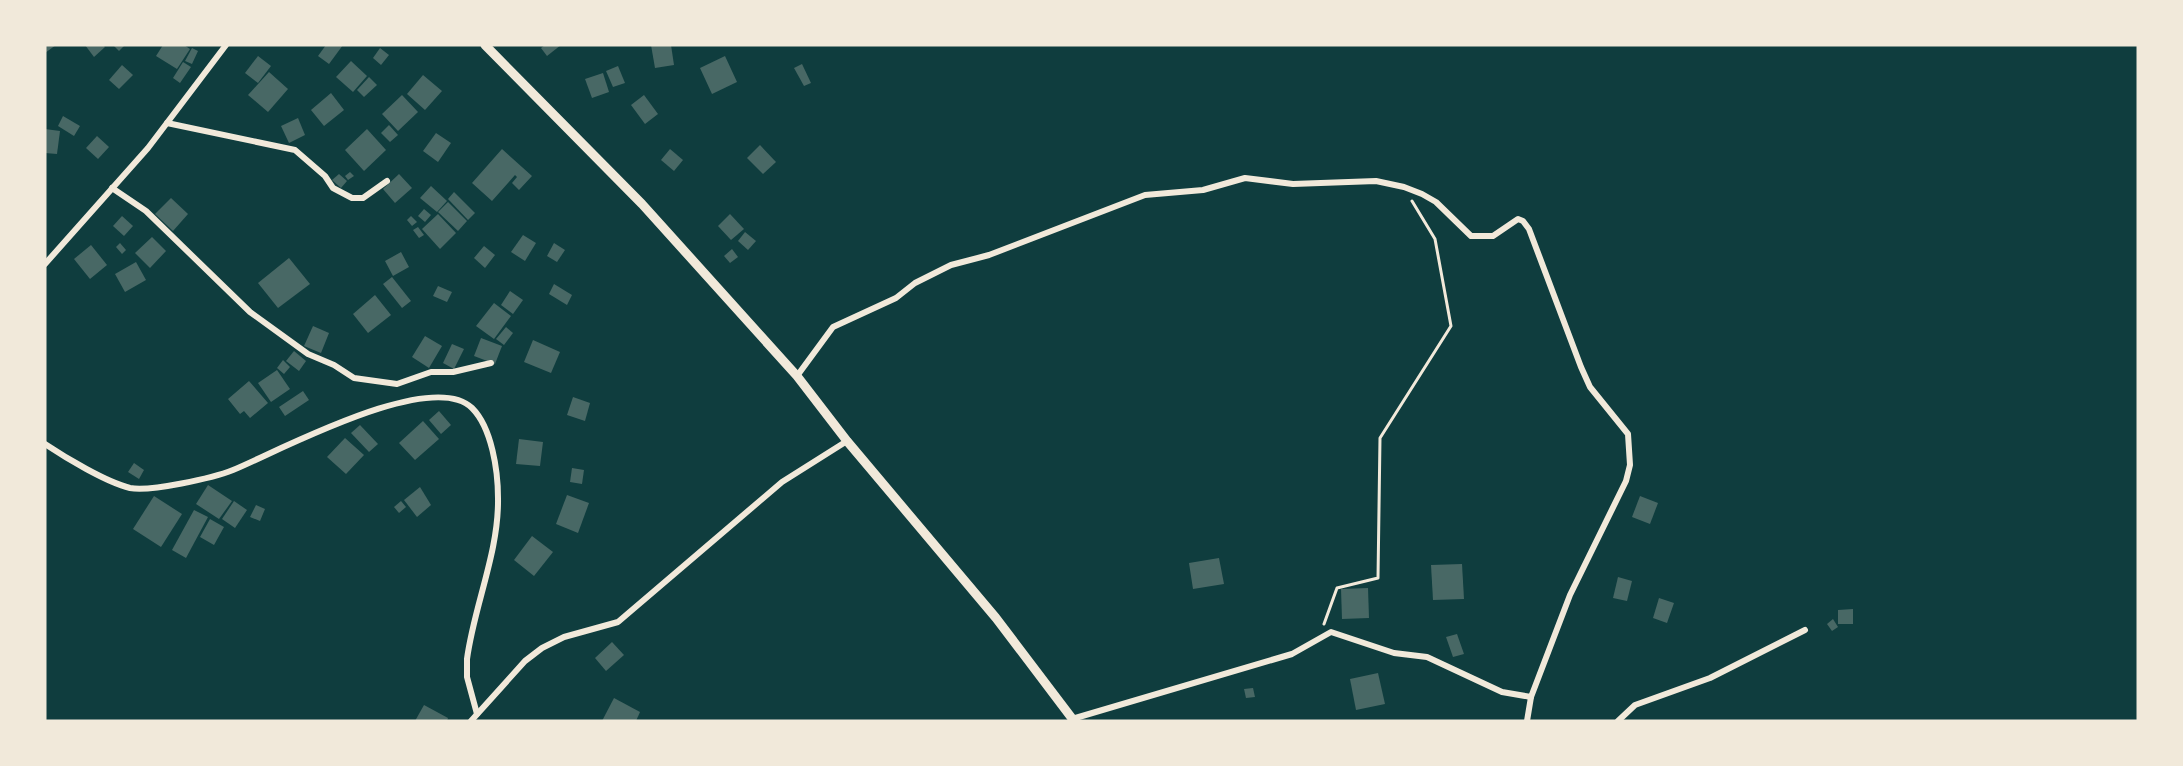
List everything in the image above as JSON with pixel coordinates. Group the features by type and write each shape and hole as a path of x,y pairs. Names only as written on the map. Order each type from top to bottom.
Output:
{"street":[{"path":"45,264 167,123 226,45"},
{"path":"485,45 642,204 797,376 847,441 996,618 1073,720 1292,654 1331,632 1394,653 1427,657 1502,692 1531,697"},
{"path":"167,123 295,150 325,176 333,188 352,198 363,198 387,181"},
{"path":"797,376 833,327 896,298 915,283 951,265 989,255 1135,199 1170,192 1203,190 1245,178 1293,184 1376,182 1404,186 1436,202 1471,236 1493,236 1518,219 1523,221 1529,230 1590,387 1628,434 1630,465 1626,481 1570,595 1531,697 1527,721"},
{"path":"112,189 146,211 250,312 308,354 334,365 354,378 397,384 431,372 453,372 491,363"},
{"path":"45,444 65,458 130,488 161,487 231,471 340,421 402,402 426,397 449,399 472,408 488,434 498,499 493,540 467,659 467,677 477,714"},
{"path":"471,721 525,661 542,648 564,637 618,622 782,482 847,441"},
{"path":"1618,721 1635,705 1710,678 1805,630"}],"path":[{"path":"1319,637 1337,588 1378,578 1380,438 1451,326 1435,239 1404,186"}],"building":[{"path":"45,45 56,45 45,53"},
{"path":"85,45 103,45 105,47 94,57"},
{"path":"113,45 125,45 119,51"},
{"path":"163,45 184,45 190,49 177,69 156,56"},
{"path":"326,45 343,45 329,64 318,56"},
{"path":"545,45 561,45 547,56 541,48"},
{"path":"651,45 671,45 674,65 655,68"},
{"path":"192,48 198,51 192,64 185,61"},
{"path":"380,48 389,55 381,65 373,58"},
{"path":"258,56 271,66 258,83 245,73"},
{"path":"725,56 737,82 712,94 700,68"},
{"path":"351,61 367,76 353,92 336,77"},
{"path":"183,62 191,67 180,83 173,78"},
{"path":"802,64 811,83 804,86 794,68"},
{"path":"122,65 133,75 119,89 109,80"},
{"path":"618,66 625,83 613,87 606,71"},
{"path":"269,72 288,89 268,112 248,95"},
{"path":"603,73 609,92 592,98 585,79"},
{"path":"423,75 442,91 425,110 407,94"},
{"path":"369,77 377,85 364,97 357,90"},
{"path":"331,93 344,110 324,126 311,110"},
{"path":"402,95 418,112 398,131 382,114"},
{"path":"644,95 658,114 645,124 631,105"},
{"path":"63,116 80,126 74,136 58,126"},
{"path":"298,118 305,135 289,143 281,126"},
{"path":"389,125 398,135 390,142 381,133"},
{"path":"45,129 60,131 57,154 45,153"},
{"path":"367,129 386,150 364,171 345,150"},
{"path":"436,133 451,143 438,162 423,151"},
{"path":"97,136 109,147 98,159 86,148"},
{"path":"760,145 776,162 763,174 747,158"},
{"path":"502,149 532,176 519,190 512,183 517,177 515,175 492,201 472,183"},
{"path":"670,149 683,160 674,171 661,160"},
{"path":"350,172 354,176 348,180 345,176"},
{"path":"339,174 347,181 341,188 332,180"},
{"path":"399,174 412,188 395,203 383,189"},
{"path":"431,186 447,201 437,212 420,198"},
{"path":"454,192 475,213 468,220 448,199"},
{"path":"171,198 188,214 173,231 155,214"},
{"path":"448,202 467,221 458,231 438,212"},
{"path":"424,209 431,215 425,222 418,216"},
{"path":"438,214 456,233 440,249 422,229"},
{"path":"730,214 744,229 731,240 718,226"},
{"path":"122,216 133,226 124,236 113,226"},
{"path":"411,216 417,222 412,226 407,220"},
{"path":"418,227 424,235 419,238 413,230"},
{"path":"745,232 756,241 748,250 738,241"},
{"path":"523,235 536,243 525,261 511,252"},
{"path":"152,237 166,251 150,268 135,253"},
{"path":"120,243 126,250 122,254 116,247"},
{"path":"554,243 565,250 557,262 547,256"},
{"path":"91,245 107,265 90,279 74,259"},
{"path":"484,246 495,255 485,268 474,258"},
{"path":"732,249 738,257 730,263 724,256"},
{"path":"401,252 409,267 393,276 385,261"},
{"path":"289,258 310,284 278,308 258,283"},
{"path":"136,262 146,280 125,292 115,274"},
{"path":"392,277 411,301 402,308 383,284"},
{"path":"554,284 572,295 567,305 549,294"},
{"path":"438,286 452,292 447,302 433,296"},
{"path":"510,291 523,300 513,314 501,305"},
{"path":"375,295 391,315 368,333 353,314"},
{"path":"494,303 511,316 494,339 476,326"},
{"path":"313,326 329,333 321,353 304,346"},
{"path":"506,327 513,333 504,345 496,339"},
{"path":"425,336 442,346 429,368 412,357"},
{"path":"481,338 502,346 495,364 474,356"},
{"path":"533,340 560,352 551,373 524,362"},
{"path":"452,344 464,349 454,369 443,363"},
{"path":"294,351 306,361 299,371 286,361"},
{"path":"283,360 290,367 284,374 277,368"},
{"path":"277,370 290,389 271,402 258,383"},
{"path":"249,381 268,403 250,418 244,411 240,414 228,399"},
{"path":"303,391 309,400 285,416 279,407"},
{"path":"573,397 590,403 585,421 567,415"},
{"path":"439,411 451,425 441,434 429,420"},
{"path":"423,421 439,439 415,460 399,443"},
{"path":"360,425 378,444 369,452 351,433"},
{"path":"345,438 364,455 346,474 327,457"},
{"path":"519,439 543,442 540,466 516,464"},
{"path":"134,463 144,470 139,479 128,472"},
{"path":"572,468 584,470 582,484 570,482"},
{"path":"208,485 232,501 219,519 196,504"},
{"path":"420,487 431,505 417,517 404,500"},
{"path":"567,495 589,503 578,533 556,524"},
{"path":"154,496 182,514 161,547 133,529"},
{"path":"1640,496 1658,503 1650,524 1632,517"},
{"path":"234,501 247,510 235,528 222,519"},
{"path":"401,501 406,507 399,513 394,507"},
{"path":"256,505 265,509 260,521 250,517"},
{"path":"194,510 208,517 186,558 172,550"},
{"path":"210,519 224,527 214,545 200,537"},
{"path":"532,536 553,552 534,576 514,560"},
{"path":"1219,558 1224,584 1193,589 1189,563"},
{"path":"1462,564 1464,599 1433,600 1431,565"},
{"path":"1618,577 1632,581 1627,601 1613,598"},
{"path":"1368,588 1369,618 1342,619 1341,589"},
{"path":"1659,598 1674,603 1667,623 1653,618"},
{"path":"1853,609 1853,624 1838,624 1838,610"},
{"path":"1833,619 1838,627 1832,631 1827,624"},
{"path":"1457,634 1464,654 1453,657 1446,637"},
{"path":"612,642 624,655 606,671 595,658"},
{"path":"1378,673 1385,704 1356,710 1350,679"},
{"path":"1253,688 1255,697 1246,698 1244,689"},
{"path":"614,698 640,712 636,721 602,721"},
{"path":"424,705 448,718 447,721 415,721"}]}
